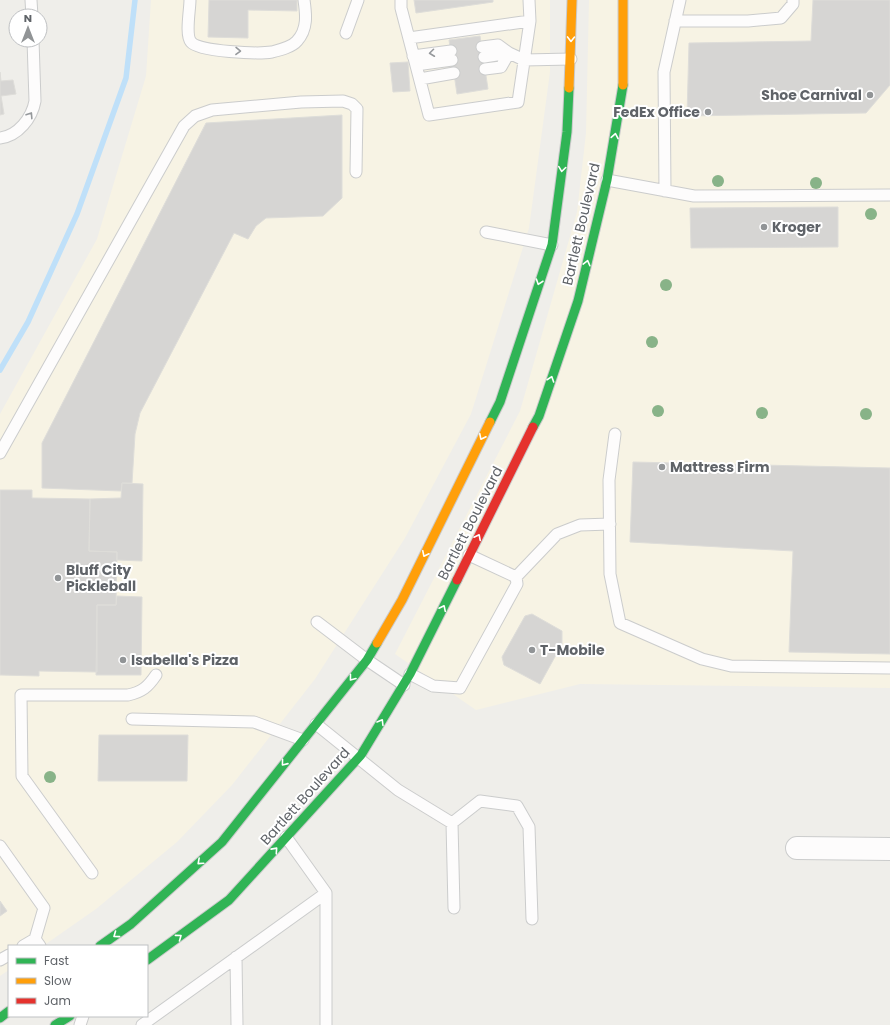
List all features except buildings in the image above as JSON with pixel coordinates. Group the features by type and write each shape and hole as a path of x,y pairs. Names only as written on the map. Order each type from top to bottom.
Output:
{"main road":[{"name":"Bartlett Boulevard","path":"101,945 131,924 222,842 367,660 402,600 500,402 552,245 568,132 572,0"},
{"name":"Bartlett Boulevard","path":"148,959 229,900 359,758 410,674 539,416 578,301 607,180 623,87 623,0"},
{"path":"0,1018 8,1012"},
{"path":"55,1025 68,1017"}],"street":[{"path":"796,848 890,848"}],"lane":[{"path":"190,0 188,34 190,41 199,48 210,51 271,52 290,46 297,41 307,20 304,0"},
{"path":"346,33 358,0"},
{"path":"401,0 409,38 429,114 518,102 530,20 529,0"},
{"path":"665,191 664,72 680,0"},
{"path":"675,20 748,21 781,18 793,4 792,0"},
{"path":"409,38 530,20"},
{"path":"483,52 498,45 509,53 524,60 571,59"},
{"path":"0,138 18,130 33,111 35,101 33,48"},
{"path":"485,69 501,67 509,53"},
{"path":"415,60 452,55"},
{"path":"420,78 454,73"},
{"path":"0,453 184,126 195,116 212,110 301,102 343,101 352,104 357,109 356,172"},
{"path":"607,180 694,196 890,195"},
{"path":"486,232 552,245"},
{"path":"614,434 609,480 610,574 620,624 702,660 731,666 890,668"},
{"path":"410,674 433,686 460,688 516,584 516,577 557,534 580,525 610,524"},
{"path":"469,555 516,577"},
{"path":"317,622 367,660 404,685"},
{"path":"92,873 22,776 21,696 128,694 139,692 148,686 156,675"},
{"path":"132,719 254,722 303,740"},
{"path":"316,724 398,790 452,823"},
{"path":"452,823 480,801 517,806 529,827 532,919"},
{"path":"452,823 454,908"},
{"path":"286,837 326,893 326,1025"},
{"path":"0,846 44,908 38,942 27,945"},
{"path":"142,1025 326,893"},
{"path":"236,957 237,1025"}],"shaded area":[{"path":"151,0 550,0 550,72 529,228 471,414 405,538 315,679 232,785 177,842 96,909 44,945 8,945 8,971 0,976 0,414 97,239 146,76"},
{"path":"589,0 890,0 890,688 580,684 476,710 395,654 520,411 577,212 586,133"}],"waterway":[{"path":"0,370 28,322 77,214 126,78 135,0"}],"traffic: fast":[{"path":"533,427 539,416 578,301 607,180 623,85"},
{"path":"490,422 500,402 552,245 567,132 569,88"},
{"path":"148,959 229,900 361,755 410,674 457,580"},
{"path":"101,945 131,924 222,842 367,660 377,643"},
{"path":"0,1018 8,1012"},
{"path":"55,1025 68,1017"}],"traffic: slow":[{"path":"569,88 572,0"},
{"path":"623,0 623,85"},
{"path":"377,643 402,600 490,422"}],"traffic: jam":[{"path":"457,580 533,427"}],"place":[{"name":"Shoe Carnival","path":"870,95"},
{"name":"FedEx Office","path":"708,112"},
{"name":"Kroger","path":"764,227"},
{"name":"Mattress Firm","path":"662,467"},
{"name":"Bluff City Pickleball","path":"58,578"},
{"name":"T-Mobile","path":"532,650"},
{"name":"Isabella's Pizza","path":"123,660"}]}
